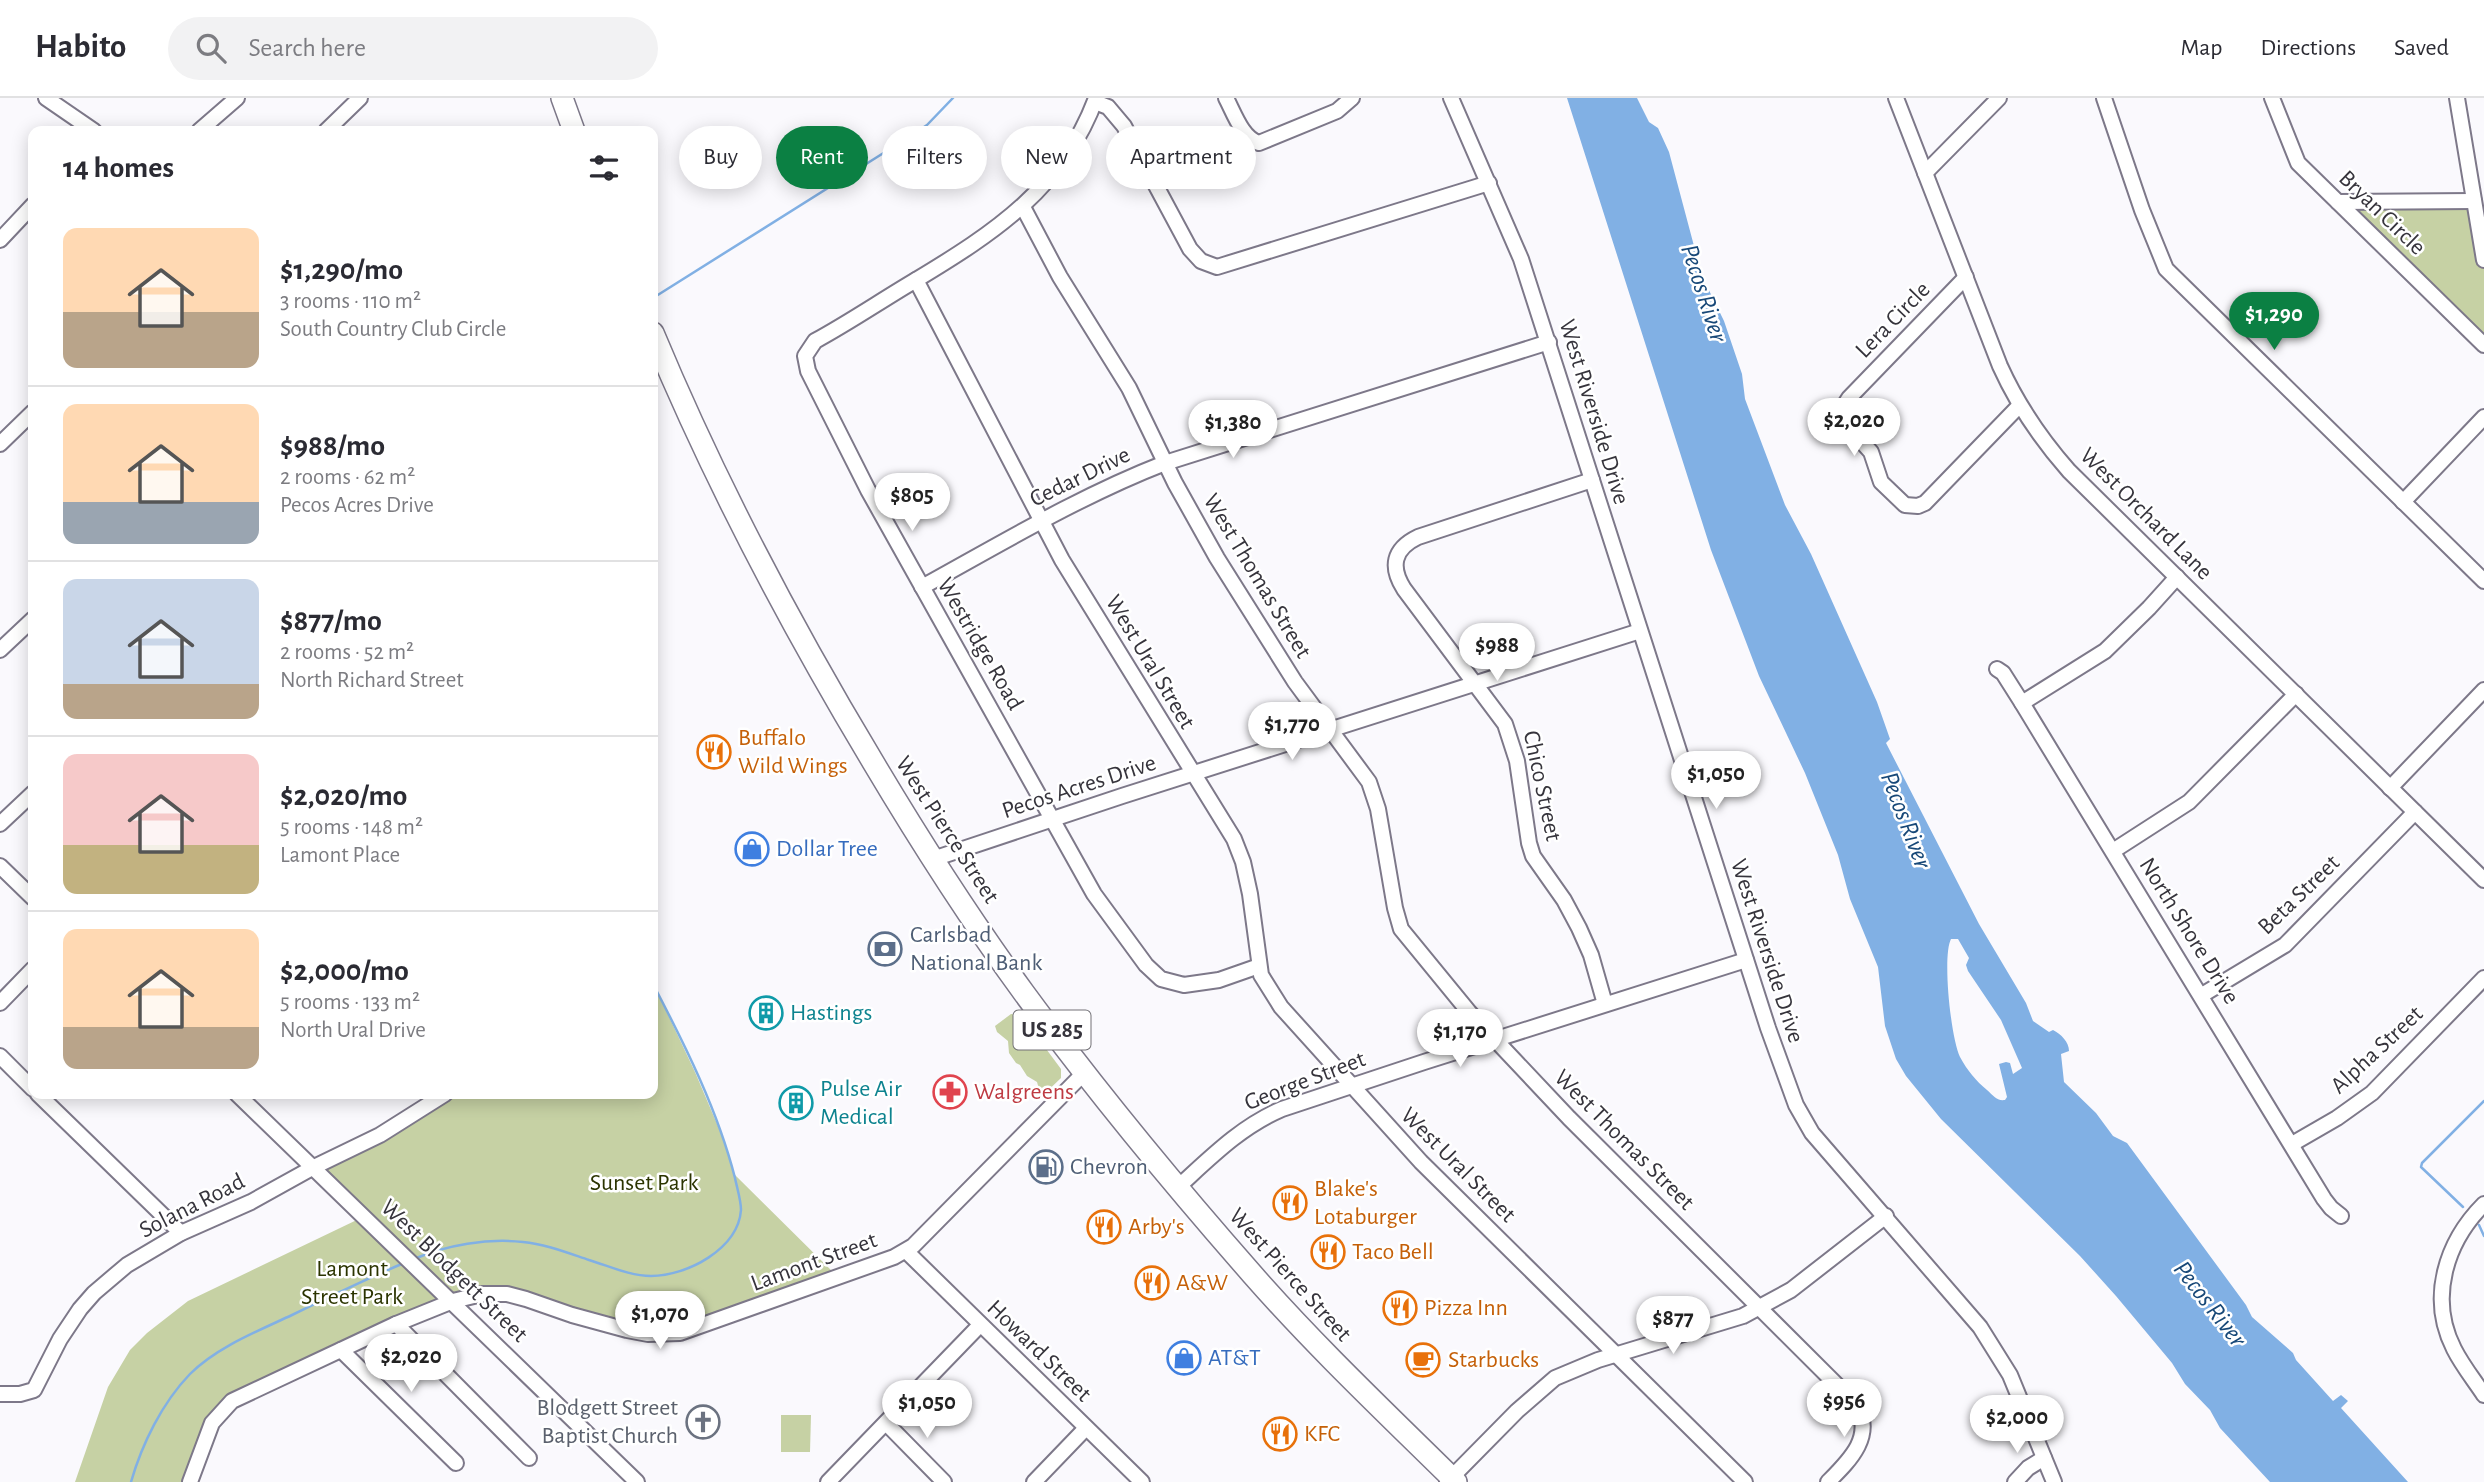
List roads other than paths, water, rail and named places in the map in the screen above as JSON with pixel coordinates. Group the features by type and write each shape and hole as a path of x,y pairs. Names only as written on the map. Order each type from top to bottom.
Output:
{"highway":[{"path":"562,98 571,126"},
{"name":"West Pierce Street","path":"658,345 695,431 800,638 933,859 1000,959 1084,1073 1177,1188 1326,1354 1452,1481"}],"street":[{"path":"46,98 85,126"},
{"path":"206,126 237,98"},
{"path":"331,126 360,98"},
{"path":"1226,98 1248,136 1259,143 1337,111 1352,98"},
{"name":"West Riverside Drive","path":"1451,98 1521,259 1785,1078 1804,1121 1963,1305 1992,1345 2010,1375 2054,1482"},
{"name":"West Orchard Lane","path":"1896,98 2000,366 2019,406 2034,429 2070,471 2484,880"},
{"path":"1925,173 1999,98"},
{"path":"2104,98 2141,210 2166,270 2484,581"},
{"name":"Bryan Circle","path":"2272,98 2298,163 2484,345"},
{"path":"2457,98 2484,260"},
{"path":"1096,100 1108,107 1125,126 1195,256 1217,267 1489,183"},
{"name":"Westridge Road","path":"1096,100 1066,156 1041,189 1023,207 971,247 816,341 805,356 808,371 835,427 922,587 1094,894 1146,965 1161,979 1177,984 1202,984 1259,966"},
{"path":"2338,202 2474,201"},
{"name":"West Thomas Street","path":"1023,207 1066,287 1129,388 1191,515 1275,652 1364,773 1374,792 1401,929 1495,1040 1577,1126 1843,1390 1862,1413 1861,1446 1828,1482"},
{"path":"0,240 28,210"},
{"name":"Lera Circle","path":"1966,277 1849,398 1840,412 1842,420 1871,452 1881,482 1905,505 1917,506 1931,497 2019,406"},
{"name":"West Ural Street","path":"916,280 1062,560 1240,852 1250,894 1259,966 1265,985 1281,1007 1421,1162 1745,1482"},
{"name":"Cedar Drive","path":"922,587 1101,489 1166,463 1549,342"},
{"path":"0,444 28,417"},
{"path":"2403,502 2484,417"},
{"name":"Chico Street","path":"1592,480 1418,537 1399,550 1396,566 1399,580 1500,716 1508,732 1517,761 1533,856 1564,900 1579,928 1591,955 1605,1004"},
{"path":"2022,703 2105,651 2150,608 2177,577"},
{"path":"0,650 28,624"},
{"name":"Pecos Acres Drive","path":"933,859 1640,631"},
{"name":"North Shore Drive","path":"1997,669 2006,677 2113,850 2324,1199 2341,1216"},
{"path":"2390,788 2484,690"},
{"path":"2113,850 2189,802 2296,694"},
{"path":"0,824 28,798"},
{"name":"Beta Street","path":"2202,995 2285,944 2415,811"},
{"path":"0,866 28,893"},
{"name":"George Street","path":"1177,1188 1237,1134 1260,1119 1352,1086 1746,960"},
{"path":"0,1003 28,974"},
{"name":"Alpha Street","path":"2292,1144 2337,1118 2372,1093 2484,978"},
{"path":"0,1056 28,1084"},
{"name":"Lamont Street","path":"190,1482 212,1423 232,1401 396,1324 453,1301 482,1294 507,1294 627,1330 648,1334 680,1333 839,1278 906,1251 1084,1073"},
{"path":"43,1099 181,1233"},
{"name":"West Blodgett Street","path":"242,1099 638,1482"},
{"name":"Solana Road","path":"0,1394 20,1394 33,1390 67,1327 94,1293 127,1265 181,1233 251,1202 380,1135 424,1100"},
{"path":"2484,1204 2468,1220 2454,1243 2443,1277 2441,1300 2444,1323 2453,1348 2484,1395"},
{"path":"1452,1481 1545,1386 1571,1371 1617,1354 1743,1316 1791,1290 1886,1216"},
{"name":"Howard Street","path":"906,1251 1142,1482"},
{"path":"396,1324 529,1458"},
{"path":"828,1482 980,1325"},
{"path":"341,1350 456,1464"},
{"path":"886,1423 944,1482"},
{"path":"1034,1482 1086,1428"},
{"path":"2015,1482 2028,1468 2043,1458"}],"water":[{"name":"Pecos River","path":"1567,98 1637,98 1649,122 1658,128 1669,152 1702,276 1724,321 1742,374 1745,399 1785,505 1811,554 1877,702 1890,739 1886,743 1979,924 2026,1003 2033,1021 2049,1032 2053,1030 2066,1041 2069,1051 2061,1054 2064,1082 2096,1113 2113,1136 2127,1143 2246,1305 2252,1317 2293,1353 2296,1360 2333,1401 2341,1395 2348,1401 2341,1408 2408,1482 2270,1482 2220,1428 2210,1410 2185,1384 2172,1363 2116,1296 2080,1256 1941,1119 1906,1076 1896,1059 1885,1026 1878,967 1850,899 1838,855 1805,773 1759,676 1711,550","holes":["1951,939 1958,939 1969,958 1966,965 1968,971 2001,1020 2022,1068 2013,1074 2010,1063 1999,1064 2007,1097 2005,1100 1995,1098 1975,1079 1960,1057 1957,1047 1949,998 1947,962"]}],"waterway":[{"path":"658,295 927,125 953,98"},
{"path":"414,1259 467,1244 509,1241 548,1247 627,1273 651,1276 680,1271 708,1258 721,1248 738,1224 741,1210 739,1194 720,1128 700,1079 658,994"},
{"path":"2463,1207 2421,1167 2484,1101"},
{"path":"2479,1225 2484,1236"},
{"path":"131,1482 147,1439 162,1411 180,1385 201,1364 252,1334 404,1263"}],"place":[{"name":"Buffalo Wild Wings","path":"714,752"},
{"name":"Dollar Tree","path":"752,849"},
{"name":"Carlsbad National Bank","path":"885,949"},
{"name":"Hastings","path":"766,1013"},
{"name":"Walgreens","path":"950,1092"},
{"name":"Pulse Air Medical","path":"796,1103"},
{"name":"Chevron","path":"1046,1167"},
{"name":"Blake's Lotaburger","path":"1290,1203"},
{"name":"Arby's","path":"1104,1227"},
{"name":"Taco Bell","path":"1328,1252"},
{"name":"A&W","path":"1152,1283"},
{"name":"Pizza Inn","path":"1400,1308"},
{"name":"AT&T","path":"1184,1358"},
{"name":"Starbucks","path":"1423,1360"},
{"name":"Blodgett Street Baptist Church","path":"703,1422"},
{"name":"KFC","path":"1280,1434"}],"park label":[{"name":"Sunset Park","path":"644,1183"},
{"name":"Lamont Street Park","path":"352,1283"}]}
